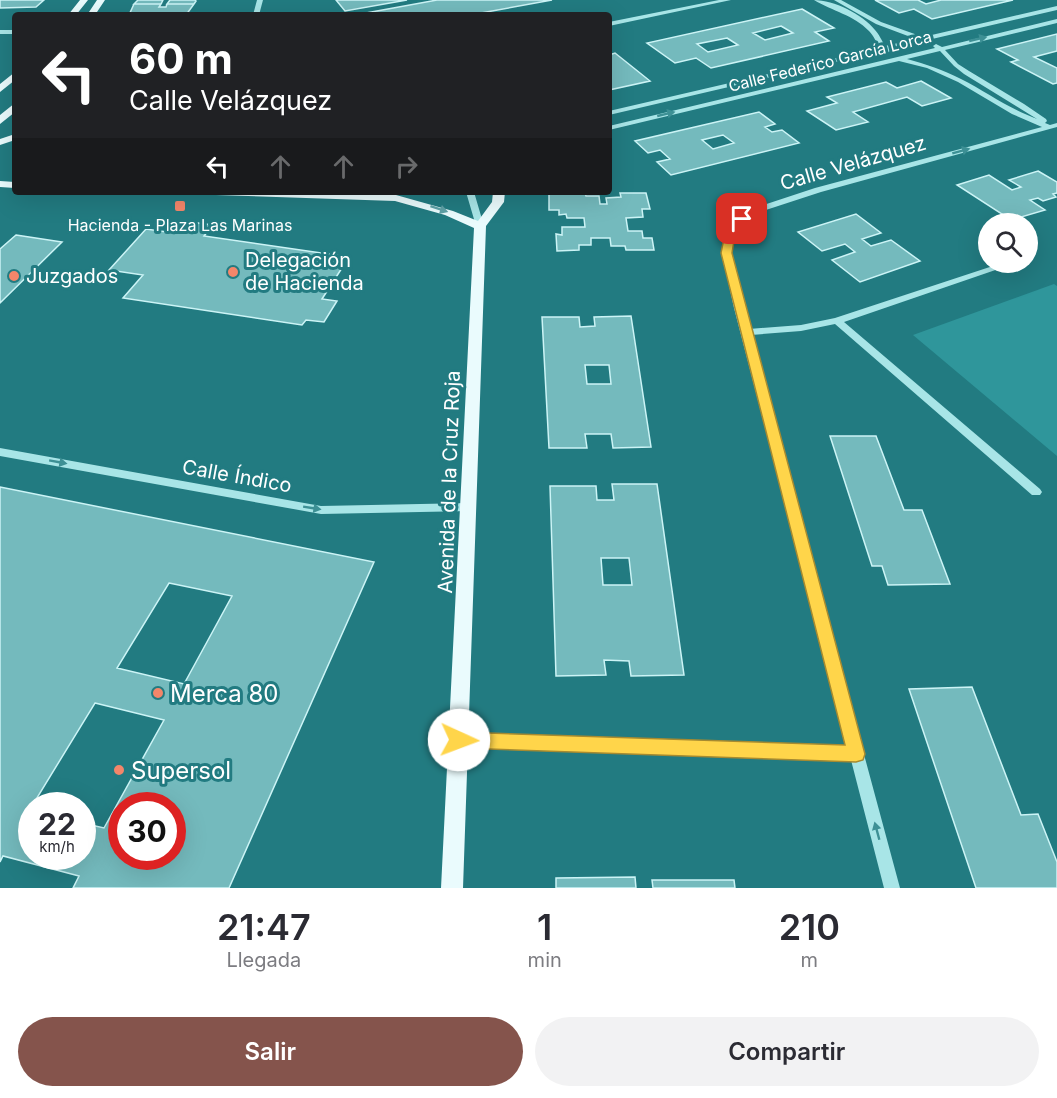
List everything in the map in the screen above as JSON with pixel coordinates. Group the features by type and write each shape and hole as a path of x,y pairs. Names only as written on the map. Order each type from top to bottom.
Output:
{"main road":[{"path":"74,12 84,0"},
{"path":"0,89 12,78"},
{"path":"0,121 12,109"},
{"path":"306,195 396,198 449,213 480,226 498,202 499,195"},
{"path":"396,198 407,195"},
{"name":"Avenida de la Cruz Roja","path":"452,888 470,507 480,226"}],"street":[{"path":"612,23 728,0"},
{"path":"817,0 860,21 873,32 882,48 899,58 929,67 960,81 1014,113 1053,126"},
{"path":"837,0 876,23 923,39 941,48 954,64 1028,108 1053,126"},
{"name":"Calle Federico García Lorca","path":"612,112 1057,8"},
{"name":"Calle Federico García Lorca","path":"612,127 1057,21"},
{"name":"Calle Velázquez","path":"892,888 726,253 731,228 754,211 818,190 1053,126"},
{"path":"471,195 480,226"},
{"path":"746,332 801,328 837,321 982,273"},
{"path":"837,321 1036,492"},
{"name":"Calle Índico","path":"0,452 321,510 470,507"},
{"path":"459,740 856,754"}],"shaded area":[{"path":"1054,284 1057,286 1057,456 913,335"}],"building":[{"path":"0,0 44,0 36,7 0,8"},
{"path":"138,0 163,0 161,4 134,4"},
{"path":"170,0 196,1 194,4 167,4"},
{"path":"336,0 407,0 345,11"},
{"path":"437,0 552,0 486,12 371,12"},
{"path":"875,0 918,0 926,4 941,0 1013,0 932,19 914,9 899,13"},
{"path":"134,4 161,4 159,7 166,7 167,4 194,4 188,12 130,12"},
{"path":"802,9 834,28 815,32 829,41 711,68 696,58 675,63 647,43","holes":["781,26 793,33 765,40 753,33","727,38 738,45 708,52 697,44"]},
{"path":"1057,34 1057,51 1034,57 1057,68 1057,83 1053,84 1011,62 1018,60 997,49"},
{"path":"615,53 650,81 612,89 612,54"},
{"path":"921,81 951,98 922,106 907,97 853,112 868,122 836,130 807,111 837,103 827,97 886,82 897,88"},
{"path":"759,112 775,124 765,127 772,132 782,130 799,143 671,175 657,162 670,159 660,150 648,153 635,141","holes":["723,135 734,143 713,149 702,140"]},
{"path":"1038,171 1057,182 1057,193 1053,194 1056,197 1043,201 1038,198 1030,200 1045,210 1035,213 1000,213 957,185 989,175 1012,190 1021,187 1009,180"},
{"path":"620,193 646,193 650,209 642,209 643,217 626,218 628,231 642,231 643,238 652,238 654,250 626,250 625,246 611,246 610,238 591,238 591,245 579,245 579,250 557,251 556,234 562,235 562,227 585,227 584,218 567,218 566,214 559,215 559,210 549,210 549,195 599,196 600,204 607,204 606,198 621,197"},
{"path":"856,214 881,233 862,239 871,246 891,240 920,261 860,282 832,260 855,252 845,244 822,251 798,232"},
{"name":"Delegación de Hacienda","path":"184,221 213,225 204,236 349,257 322,299 337,301 324,322 306,320 302,325 123,298 143,275 109,270 146,229 167,232 175,223"},
{"name":"Juzgados","path":"16,235 62,242 0,303 0,249"},
{"path":"631,316 651,447 613,448 611,434 585,434 587,448 549,448 542,317 579,317 580,327 595,326 594,317","holes":["585,365 609,365 611,384 587,384"]},
{"path":"830,436 876,436 904,510 922,510 950,584 888,585 882,566 872,566"},
{"path":"612,484 657,484 684,675 631,676 629,661 604,660 606,675 556,676 550,486 596,486 597,500 614,500","holes":["601,558 629,558 632,585 603,585"]},
{"name":"Merca 80","path":"0,487 374,562 229,888 73,888 79,876 56,870 96,870 96,826 104,828 108,821 108,870 186,870 186,792 124,792 164,720 95,703 41,792 18,792 18,860 3,856 0,862","holes":["169,583 232,596 184,684 117,668"]},
{"path":"972,687 1021,815 1038,814 1057,862 1057,888 976,888 909,689"},
{"path":"635,877 636,888 556,888 556,878"},
{"path":"652,880 734,880 735,888 653,888"}],"place":[{"name":"Hacienda - Plaza Las Marinas","path":"180,206"},
{"name":"Delegación de Hacienda","path":"233,272"},
{"name":"Juzgados","path":"14,276"},
{"name":"Merca 80","path":"158,693"},
{"name":"Supersol","path":"119,770"}],"route":[{"path":"459,740 856,754 726,253 731,228 742,219"}]}
